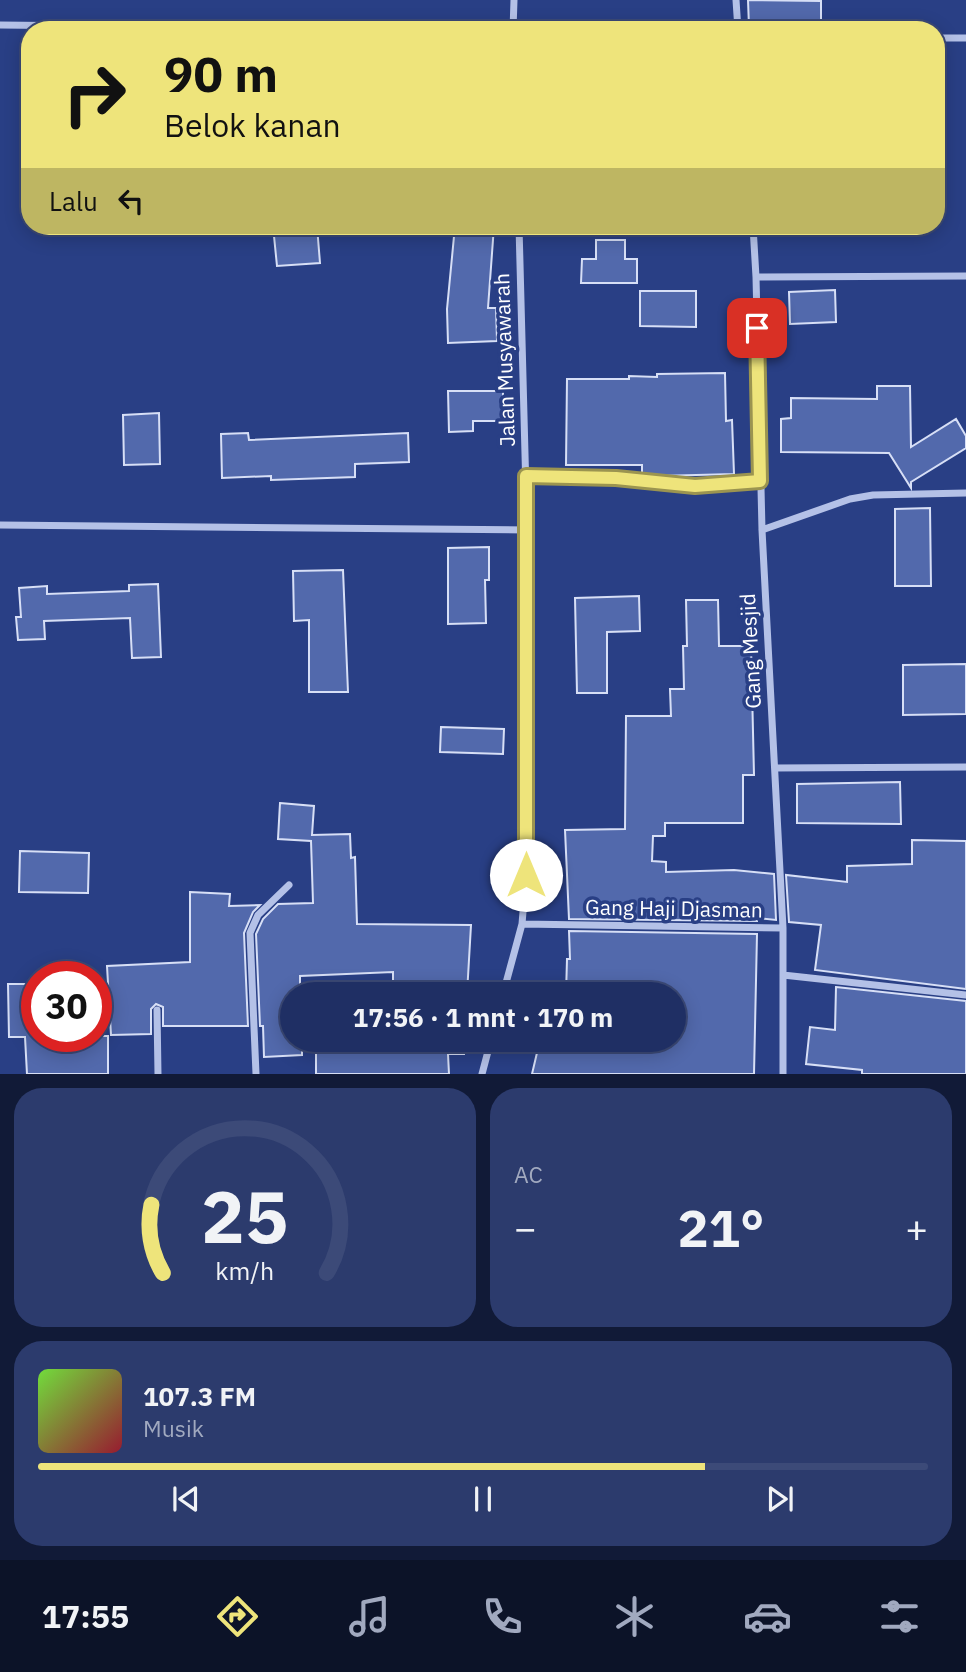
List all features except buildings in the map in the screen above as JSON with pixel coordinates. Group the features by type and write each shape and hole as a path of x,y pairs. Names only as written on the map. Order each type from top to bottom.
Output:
{"street":[{"path":"513,21 514,0"},
{"path":"736,0 737,21"},
{"path":"0,25 21,26"},
{"path":"945,38 966,38"},
{"name":"Jalan Musyawarah","path":"506,982 522,923 526,864 527,530 519,235"},
{"name":"Gang Mesjid","path":"753,235 762,530 783,928 783,1073"},
{"path":"756,277 966,276"},
{"path":"526,476 616,478 695,486 760,481"},
{"path":"762,530 850,499 873,495 966,493"},
{"path":"0,525 527,530"},
{"path":"775,768 966,767"},
{"path":"256,1073 250,933 258,915 289,885"},
{"name":"Gang Haji Djasman","path":"522,923 783,928"},
{"path":"783,975 966,995"},
{"path":"157,1010 158,1073"},
{"path":"482,1073 488,1052"}],"route":[{"path":"526,875 526,476 616,478 695,486 760,481 757,328"}]}
